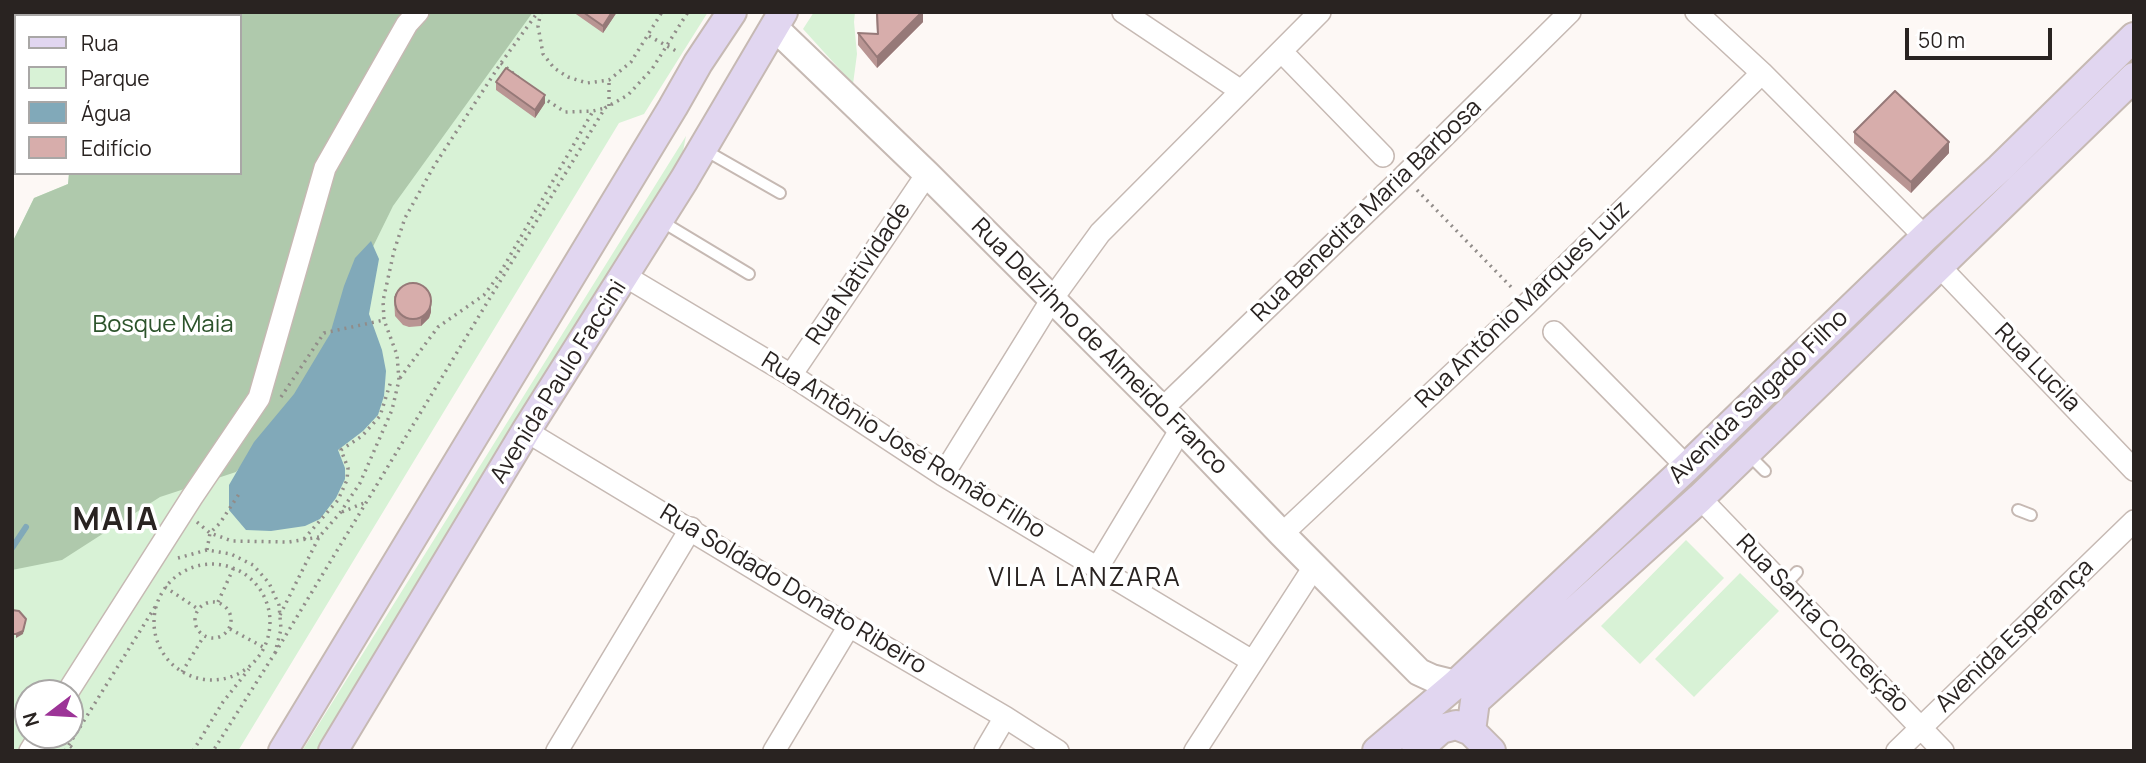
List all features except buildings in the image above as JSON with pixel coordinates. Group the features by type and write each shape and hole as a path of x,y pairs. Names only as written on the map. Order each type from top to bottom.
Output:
{"main road":[{"name":"Avenida Paulo Faccini","path":"283,751 698,63 732,12"},
{"name":"Avenida Paulo Faccini","path":"333,751 526,430 703,149 774,17"},
{"name":"Avenida Salgado Filho","path":"1377,751 1457,684 2000,168 2134,37"},
{"name":"Avenida Salgado Filho","path":"1471,731 1475,701 1700,498 1756,462 1940,267 2134,77"},
{"path":"673,107 687,108 699,116 704,130 703,139 685,169 684,180"},
{"path":"1416,751 1445,727 1456,725 1471,731 1491,751"}],"street":[{"path":"76,679 259,398 325,168 407,24 418,12"},
{"path":"1123,12 1241,91"},
{"path":"943,475 1052,299 1100,233 1320,12"},
{"name":"Rua Benedita Maria Barbosa","path":"1162,409 1404,177 1570,12"},
{"path":"1696,12 1762,73 1925,237"},
{"name":"Rua Delzihno de Almeido Franco","path":"774,17 1419,672 1457,684"},
{"path":"1280,51 1383,156"},
{"name":"Rua Antônio Marques Luiz","path":"1282,534 1527,304 1762,73"},
{"name":"Rua Natividade","path":"791,375 927,174"},
{"name":"Rua Lucila","path":"1940,267 2134,470"},
{"name":"Rua Antônio José Romão Filho","path":"625,276 791,375 943,475 1252,661"},
{"path":"1554,332 1687,467"},
{"path":"1098,567 1181,429"},
{"name":"Rua Soldado Donato Ribeiro","path":"526,430 1058,751"},
{"name":"Rua Santa Conceição","path":"1700,498 1791,579 1943,751"},
{"name":"Avenida Esperança","path":"1897,751 2134,521"},
{"path":"557,751 691,528"},
{"path":"1195,751 1314,567"},
{"path":"774,751 849,626"},
{"path":"1419,672 1423,698 1420,715"},
{"path":"985,751 1005,717"}],"lane":[{"path":"703,149 780,193"},
{"path":"660,220 749,274"}],"path":[{"path":"280,615 319,537 340,513 359,483 392,410 399,380 397,355 384,320 383,301 394,250 405,218 434,166 501,63 540,12"},
{"path":"540,12 538,26 543,54 554,68 568,77 587,83 609,80 631,62 662,12"},
{"path":"539,94 565,112 593,111 607,106 628,94 652,69 688,12"},
{"path":"649,36 698,63"},
{"path":"501,63 521,80"},
{"path":"213,751 607,106 609,80"},
{"path":"399,380 438,327 484,295 499,275 593,111"},
{"path":"1404,177 1527,304"},
{"path":"324,333 384,320"},
{"path":"304,540 338,500 348,468 341,450 362,436 380,416 391,381"},
{"path":"208,550 210,533 220,523 240,491"},
{"path":"340,513 366,503"},
{"path":"184,512 210,533 232,541 266,542 319,537"},
{"path":"184,555 208,550 231,554 253,565 269,583 279,605 281,629 275,653"},
{"path":"84,719 156,605 164,587 178,574 196,565 215,563 234,567 251,577 263,592 270,610 271,630 265,649 223,702 193,751"},
{"path":"218,602 234,567"},
{"path":"164,587 198,610"},
{"path":"218,602 231,614 230,628 219,638 204,636 195,624 198,610 205,604 218,602"},
{"path":"156,605 154,624 158,643 167,660 182,672 200,680 219,681 238,675 254,664"},
{"path":"230,628 265,649"},
{"path":"182,672 204,636"}],"green space":[{"path":"66,12 708,12 644,114 619,123 238,751 12,751 12,243 34,198 68,184 69,175 242,175 242,14"},
{"name":"Bosque Maia","path":"533,12 393,206 301,393 236,472 160,497 62,560 12,570 12,243 34,198 68,184 69,175 242,175 242,14 66,14"},
{"path":"814,12 855,12 857,54 853,84 803,29"},
{"path":"686,136 678,176 322,751 302,751"},
{"path":"1686,540 1724,578 1640,664 1601,626"},
{"path":"1740,573 1779,611 1694,697 1655,659"}],"water":[{"path":"371,241 379,259 369,314 382,350 386,371 384,396 378,415 363,431 338,450 345,468 345,479 336,498 320,519 305,526 271,531 246,530 229,510 229,485 254,442 294,394 330,334 355,258"}],"waterway":[{"path":"12,548 26,527"}],"district":[{"name":"MAIA","path":"116,521"},
{"name":"VILA LANZARA","path":"1085,579"}]}
